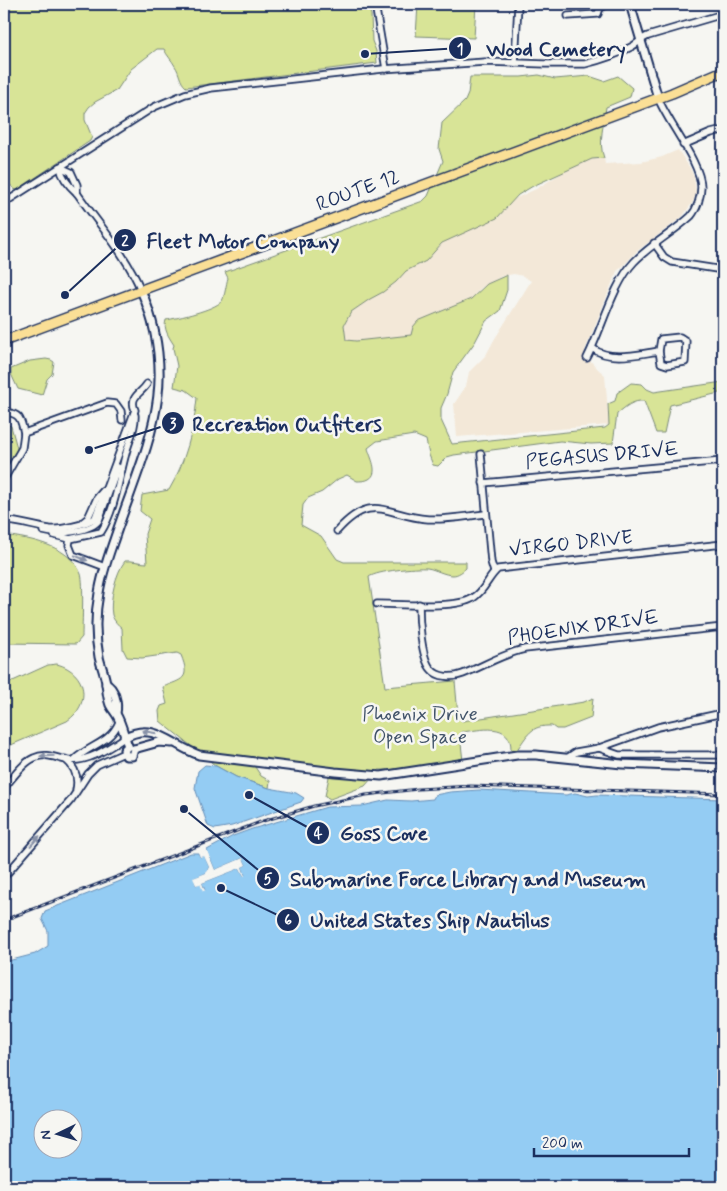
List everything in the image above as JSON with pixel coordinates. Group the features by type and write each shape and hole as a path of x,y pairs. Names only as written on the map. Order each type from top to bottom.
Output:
{"highway":[{"name":"ROUTE 12","path":"4,342 658,98 723,71"}],"street":[{"path":"375,4 386,69"},
{"path":"515,63 518,4"},
{"path":"568,16 598,14 600,8 609,4"},
{"path":"588,358 627,270 654,243 692,215 700,198 700,178 658,98 630,4"},
{"path":"4,203 154,107 185,94 211,88 448,64 585,64 615,54 633,46 640,40 723,14"},
{"path":"683,145 723,130"},
{"path":"60,168 61,175 70,188 77,193 135,276 152,319 158,343 160,362 159,394 151,432 105,567 99,592 96,626 99,659 106,691 111,708 116,713 128,750"},
{"path":"654,243 664,257 672,262 723,270"},
{"path":"680,337 686,341 686,359 684,363 661,363 659,351 660,341 664,338 680,337"},
{"path":"592,348 599,353 611,356 659,351"},
{"path":"25,523 70,539 101,532 109,513 135,424 133,404 135,396 147,384"},
{"path":"24,433 107,403 116,404 121,411 122,420"},
{"path":"4,520 51,529 90,522 95,518 135,410"},
{"path":"51,533 59,534 92,527 99,520 117,474 135,410"},
{"path":"4,412 14,413 20,418 24,433 22,448 4,479"},
{"path":"481,454 491,562 494,572"},
{"name":"PEGASUS DRIVE","path":"483,482 723,461"},
{"path":"337,531 357,512 373,508 428,519 486,514"},
{"path":"60,536 99,528 109,513"},
{"path":"70,539 69,545 73,555 105,567"},
{"name":"VIRGO DRIVE","path":"377,604 448,603 471,599 478,594 498,568 723,544"},
{"name":"PHOENIX DRIVE","path":"419,604 419,615 429,668 436,674 445,676 462,674 502,656 525,649 723,627"},
{"path":"567,758 576,752 599,748 658,727 723,713"},
{"path":"75,759 113,734 119,722"},
{"path":"4,788 32,758 43,755 65,759 91,756 139,731 157,733 189,752 199,754 364,776 396,774 517,755 622,764 723,768"},
{"path":"4,877 97,765 128,750 159,742 174,743"},
{"path":"599,748 619,754 723,755"},
{"path":"591,761 599,748"},
{"path":"65,759 74,767 77,775 78,784 76,792"},
{"path":"4,867 12,867"}],"shaded area":[{"path":"678,150 694,177 696,193 693,202 682,217 637,251 617,271 585,350 585,355 605,375 609,425 457,437 454,404 466,386 469,372 486,355 531,281 523,276 514,274 502,276 481,288 471,299 418,321 411,335 346,341 344,325 351,312 383,292 406,271 426,261 442,243 497,217 514,199 536,189 565,171 592,159 604,158 605,164 641,162 662,157"}],"green space":[{"path":"4,4 367,4 371,15 372,41 376,51 377,63 186,87 164,49 157,49 131,69 117,90 89,107 85,113 85,120 92,137 90,141 17,190 7,181 4,181"},
{"path":"418,4 476,4 474,38 416,36"},
{"name":"Phoenix Drive Open Space","path":"539,75 555,79 589,76 604,81 618,76 632,88 630,97 606,107 601,139 604,158 592,159 533,186 518,195 497,218 442,243 426,261 406,271 383,292 351,312 344,325 346,340 356,341 411,335 413,327 418,321 471,299 487,284 507,275 507,290 500,311 486,321 475,342 453,372 441,408 441,420 452,444 605,428 609,425 608,404 615,401 617,393 631,383 642,384 654,392 723,382 723,392 670,405 664,433 656,433 644,401 633,403 617,414 613,443 591,444 560,441 454,455 447,457 438,466 433,465 426,440 414,435 377,441 368,448 374,469 372,476 366,480 357,481 347,475 338,479 322,492 308,498 303,505 301,525 321,536 337,559 344,562 466,562 466,568 455,575 422,568 388,571 369,577 385,687 455,681 458,715 462,721 584,702 593,698 591,718 563,729 545,726 534,729 516,751 511,750 510,741 501,731 486,729 462,732 460,735 463,761 379,770 365,786 330,799 325,796 329,777 320,768 261,760 255,767 261,776 270,781 269,788 236,777 216,766 160,721 159,711 161,706 167,704 163,687 180,680 185,674 181,655 177,653 142,658 127,657 123,649 122,628 116,623 111,609 114,587 125,561 147,563 145,534 150,519 140,511 142,495 169,490 184,457 194,422 197,398 186,390 174,387 177,366 174,345 166,330 166,320 204,310 222,301 228,278 225,272 423,201 428,196 443,161 439,149 442,123 465,101 468,94 470,77"},
{"path":"46,359 54,362 52,374 47,379 42,395 18,389 11,374 11,369 30,361"},
{"path":"4,423 11,426 17,448 4,468"},
{"path":"11,536 51,546 69,557 76,565 81,574 83,594 82,637 76,644 4,643 4,539"},
{"path":"57,664 75,674 83,689 83,698 75,714 67,721 4,748 4,685 48,665"}],"water":[{"path":"205,765 216,766 236,777 269,788 296,793 304,798 301,802 232,826 215,829 208,826 195,788 198,771"},
{"path":"479,790 566,795 575,793 588,796 723,799 723,1187 4,1187 4,962 35,954 48,946 48,931 42,919 45,911 191,853 198,853 200,857 204,855 209,867 206,873 194,878 196,885 200,883 204,891 202,883 240,868 245,875 242,867 246,865 243,858 215,870 207,850 233,836 327,807 362,806 388,800 411,801 433,799 435,795"}],"pier":[{"path":"206,848 215,870 243,858 246,865 242,867 245,876 240,868 202,883 205,891 203,891 200,884 196,885 193,878 206,873 209,867 204,856 200,857 198,852 200,851 201,854 206,853 204,850","holes":["242,862 243,864 240,865 198,882 197,879 208,875 211,868 215,872"]}],"railway":[{"path":"4,920 263,821 314,806 366,795 418,789 471,786 723,794"}],"place":[{"name":"Wood Cemetery","path":"365,54"},
{"name":"Fleet Motor Company","path":"65,295"},
{"name":"Recreation Outfiters","path":"89,450"},
{"name":"Goss Cove","path":"249,795"},
{"name":"Submarine Force Library and Museum","path":"184,809"},
{"name":"United States Ship Nautilus","path":"221,888"}]}
